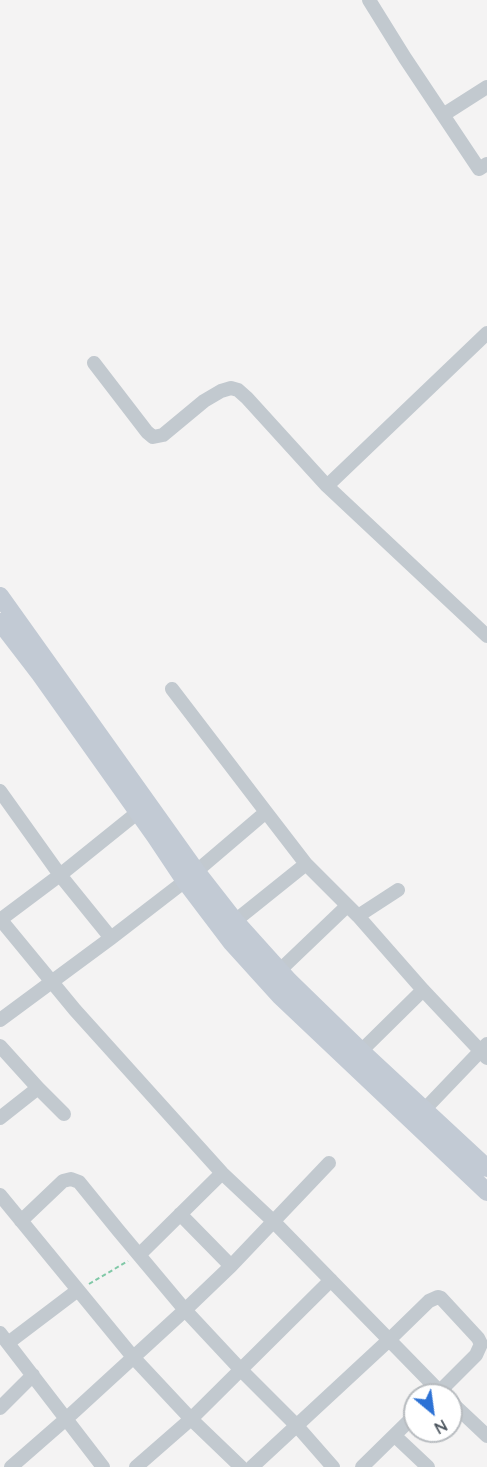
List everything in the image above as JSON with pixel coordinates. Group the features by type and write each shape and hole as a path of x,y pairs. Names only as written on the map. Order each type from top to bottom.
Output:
{"main road":[{"path":"0,596 190,876 232,944 280,996 424,1110 487,1168"},
{"path":"0,622 40,674 155,836 190,876 235,921 355,1057 487,1192"}],"street":[{"path":"369,0 443,115 484,171"},
{"path":"443,115 487,87"},
{"path":"327,486 487,333"},
{"path":"94,363 153,437 163,435 204,401 221,391 231,388 237,390 247,398 327,486 487,636"},
{"path":"172,689 306,864 358,916 423,990 485,1051 424,1110"},
{"path":"0,791 60,875 111,938"},
{"path":"0,1020 111,938 266,812"},
{"path":"137,813 0,920 183,1132 331,1280 429,1383"},
{"path":"235,921 306,864"},
{"path":"358,916 398,890"},
{"path":"279,971 347,906"},
{"path":"355,1057 423,990"},
{"path":"0,1046 64,1114"},
{"path":"0,1118 38,1088"},
{"path":"11,1467 185,1310 231,1266 329,1163"},
{"path":"139,1255 222,1173"},
{"path":"21,1221 60,1183 74,1179 82,1184 105,1215 185,1310 297,1426 333,1467"},
{"path":"0,1195 134,1357 191,1419 241,1467"},
{"path":"180,1214 231,1266"},
{"path":"136,1467 191,1419 331,1280"},
{"path":"78,1290 4,1338 103,1467"},
{"path":"252,1467 429,1301 438,1297 478,1338 481,1344 476,1355 449,1383"},
{"path":"0,1408 33,1375"},
{"path":"463,1413 487,1436"},
{"path":"362,1467 403,1428"},
{"path":"395,1436 428,1467"},
{"path":"0,1462 4,1467"}],"path":[{"path":"78,1290 139,1255"}]}
